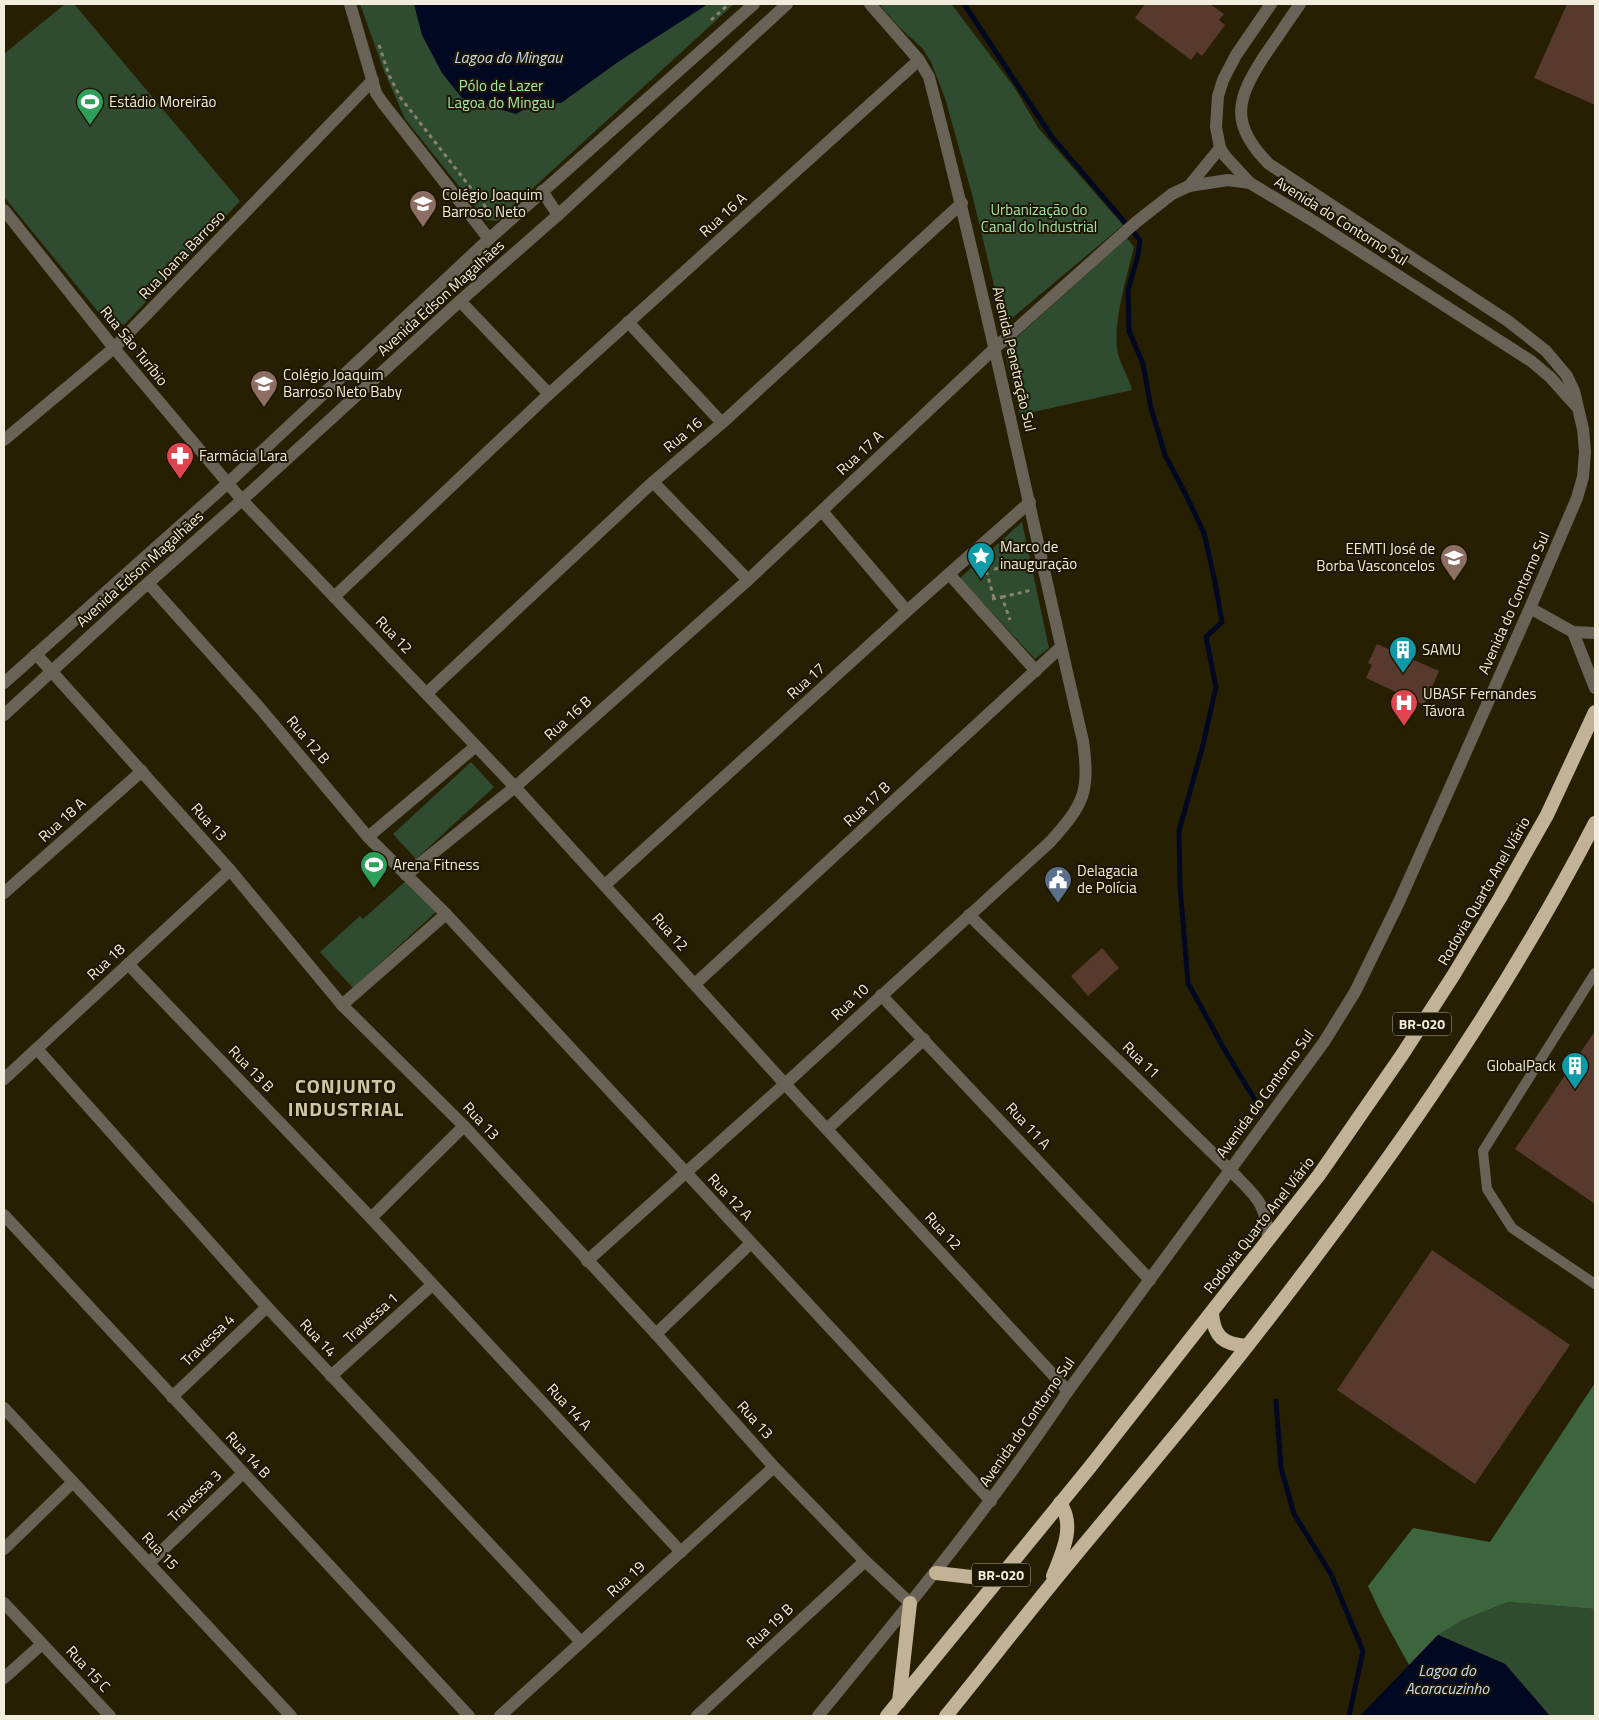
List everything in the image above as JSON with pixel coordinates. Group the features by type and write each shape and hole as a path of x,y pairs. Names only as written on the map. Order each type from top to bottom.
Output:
{"highway":[{"name":"Rodovia Quarto Anel Viário","path":"887,1716 1212,1313 1319,1175 1402,1055 1500,898 1547,815 1595,712"},
{"name":"BR-020","path":"946,1716 1247,1346 1361,1197 1471,1037 1561,888 1595,823"},
{"path":"1212,1313 1213,1327 1222,1339 1234,1345 1247,1346"},
{"path":"1050,1586 1065,1546 1067,1533 1064,1509 1060,1502"},
{"path":"936,1572 998,1580"},
{"path":"899,1702 910,1603"}],"street":[{"path":"350,4 376,92 489,239"},
{"name":"Avenida Edson Magalhães","path":"4,683 228,483 542,191 754,4"},
{"name":"Avenida Edson Magalhães","path":"4,715 460,301 558,215 787,4"},
{"name":"Avenida Penetração Sul","path":"870,4 918,60 929,77 962,203 1083,741"},
{"name":"Avenida do Contorno Sul","path":"818,1716 936,1572 1030,1449 1068,1391 1324,1042 1354,992 1399,902 1530,608 1574,505 1583,477 1585,452 1583,429 1574,391 1567,376 1546,351 1508,321 1269,164 1247,136 1242,124 1240,109 1244,93 1252,76 1300,4"},
{"name":"Avenida do Contorno Sul","path":"1268,5 1236,55 1223,80 1218,96 1216,127 1220,148 1224,156 1250,182 1531,361 1550,377 1579,409"},
{"name":"Rua 16 A","path":"549,394 918,60"},
{"name":"Rua Joana Barroso","path":"4,440 114,348 373,80"},
{"path":"1188,186 1220,148"},
{"path":"1188,186 1228,180 1250,182"},
{"name":"Rua 17 A","path":"748,580 995,348 1135,223 1172,194 1188,186"},
{"path":"542,191 558,215"},
{"name":"Rua 16","path":"427,692 653,482 722,423 962,203"},
{"name":"Rua São Turíbio","path":"4,210 114,348 242,500"},
{"path":"334,597 549,394 460,301"},
{"path":"628,322 722,423"},
{"path":"653,482 748,580"},
{"name":"Rua 12","path":"242,500 427,692 1068,1391"},
{"name":"Rua 17","path":"605,885 1030,502"},
{"path":"822,511 907,611"},
{"path":"145,556 158,574"},
{"path":"950,574 1036,671"},
{"name":"Rua 16 B","path":"406,874 515,787 748,580"},
{"name":"Rua 12 B","path":"148,584 259,707 368,837 446,914"},
{"path":"1530,608 1573,632 1595,633"},
{"path":"1573,632 1595,688"},
{"name":"Rua 17 B","path":"695,984 1061,647"},
{"name":"Rua 13","path":"36,654 230,870 342,1005 464,1126 656,1334 774,1467 910,1603"},
{"name":"Rua 10","path":"587,1261 686,1174 1050,842 1070,820 1080,805 1086,778 1083,741"},
{"path":"368,837 476,746"},
{"name":"Rua 18 A","path":"4,893 142,771"},
{"name":"Rua 18","path":"4,1079 230,870"},
{"path":"342,1005 446,914"},
{"name":"Rua 12 A","path":"446,914 991,1500"},
{"name":"Rua 11","path":"969,915 1230,1170 1261,1203 1268,1221 1268,1240"},
{"name":"Rua 13 B","path":"128,964 371,1218 432,1285"},
{"name":"Rua 11 A","path":"881,995 1150,1280"},
{"path":"827,1130 924,1039"},
{"name":"Rua 14","path":"37,1049 331,1376 581,1642"},
{"path":"371,1218 464,1126"},
{"name":"Rua 14 B","path":"4,1215 469,1716"},
{"path":"656,1334 751,1243"},
{"name":"Travessa 1","path":"331,1376 432,1285"},
{"name":"Rua 14 A","path":"432,1285 681,1552"},
{"name":"Travessa 4","path":"172,1397 267,1306"},
{"name":"Rua 15","path":"4,1408 292,1716"},
{"name":"Rua 19","path":"500,1716 774,1467"},
{"name":"Travessa 3","path":"149,1563 243,1473"},
{"path":"4,1549 73,1482"},
{"name":"Rua 19 B","path":"697,1716 865,1560"},
{"name":"Rua 15 C","path":"4,1603 110,1716"},
{"path":"4,1678 42,1644"}],"lane":[{"path":"1595,973 1483,1151 1488,1189 1512,1228 1595,1284"}],"path":[{"path":"708,23 729,4"},
{"path":"377,40 389,75 400,97 491,214 499,214"},
{"path":"1024,554 1028,572"},
{"path":"985,562 995,569 1026,562"},
{"path":"978,568 985,562"},
{"path":"985,562 994,598"},
{"path":"986,600 1032,590 1030,581"},
{"path":"1002,597 1012,627 1006,620"}],"green space":[{"name":"Estádio Moreirão","path":"65,4 74,4 240,201 125,324 109,325 4,197 4,54"},
{"name":"Pólo de Lazer Lagoa do Mingau","path":"360,4 734,4 497,221 486,220 405,119 384,71"},
{"name":"Urbanização do Canal do Industrial","path":"879,4 951,4 1014,87 1039,129 1123,225 1011,319 1006,319 1001,315 972,194 945,98 931,62 922,48 898,26"},
{"name":"Urbanização do Canal do Industrial","path":"1127,238 1134,247 1121,300 1117,342 1119,358 1132,390 1020,415 1005,353 1006,347"},
{"path":"1022,522 1049,648 1035,659 960,578"},
{"path":"471,762 494,787 416,859 393,834"},
{"path":"407,880 436,912 353,988 320,952 360,916 363,919"},
{"path":"1595,1383 1595,1609 1508,1602 1463,1620 1438,1635 1409,1665 1368,1586 1413,1528 1490,1542"},
{"path":"1508,1602 1595,1609 1595,1716 1550,1716 1505,1664 1438,1635 1463,1620"}],"water":[{"name":"Lagoa do Mingau","path":"414,4 708,4 618,62 561,103 534,104 516,114 462,98 442,73 422,35"},
{"name":"Lagoa do Acaracuzinho","path":"1438,1635 1505,1664 1550,1716 1360,1716"}],"building":[{"path":"1145,4 1210,4 1224,14 1219,20 1225,25 1202,56 1197,52 1191,60 1135,18"},
{"path":"1567,4 1595,4 1595,105 1534,78"},
{"name":"SAMU","path":"1377,644 1439,671 1424,705 1366,678 1372,665 1368,663"},
{"path":"1102,948 1119,968 1088,996 1071,976"},
{"name":"GlobalPack","path":"1595,1031 1595,1204 1515,1149"},
{"path":"1432,1250 1570,1345 1475,1484 1337,1390"}],"waterway":[{"path":"964,4 1052,137 1140,240 1138,255 1128,290 1129,331 1143,364 1151,408 1165,455 1204,533 1222,622 1206,637 1216,687 1203,745 1179,831 1180,886 1188,983 1258,1105"},
{"path":"1276,1401 1281,1468 1294,1514 1331,1574 1363,1651 1349,1716"}],"place":[{"name":"Estádio Moreirão","path":"90,126"},
{"name":"Colégio Joaquim Barroso Neto","path":"423,228"},
{"name":"Colégio Joaquim Barroso Neto Baby","path":"264,408"},
{"name":"Farmácia Lara","path":"180,480"},
{"name":"Marco de inauguração","path":"981,580"},
{"name":"EEMTI José de Borba Vasconcelos","path":"1454,582"},
{"name":"SAMU","path":"1403,674"},
{"name":"UBASF Fernandes Távora","path":"1404,727"},
{"name":"Arena Fitness","path":"374,889"},
{"name":"Delagacia de Polícia","path":"1058,904"},
{"name":"GlobalPack","path":"1575,1090"}],"district":[{"name":"CONJUNTO INDUSTRIAL","path":"346,1098"}]}
